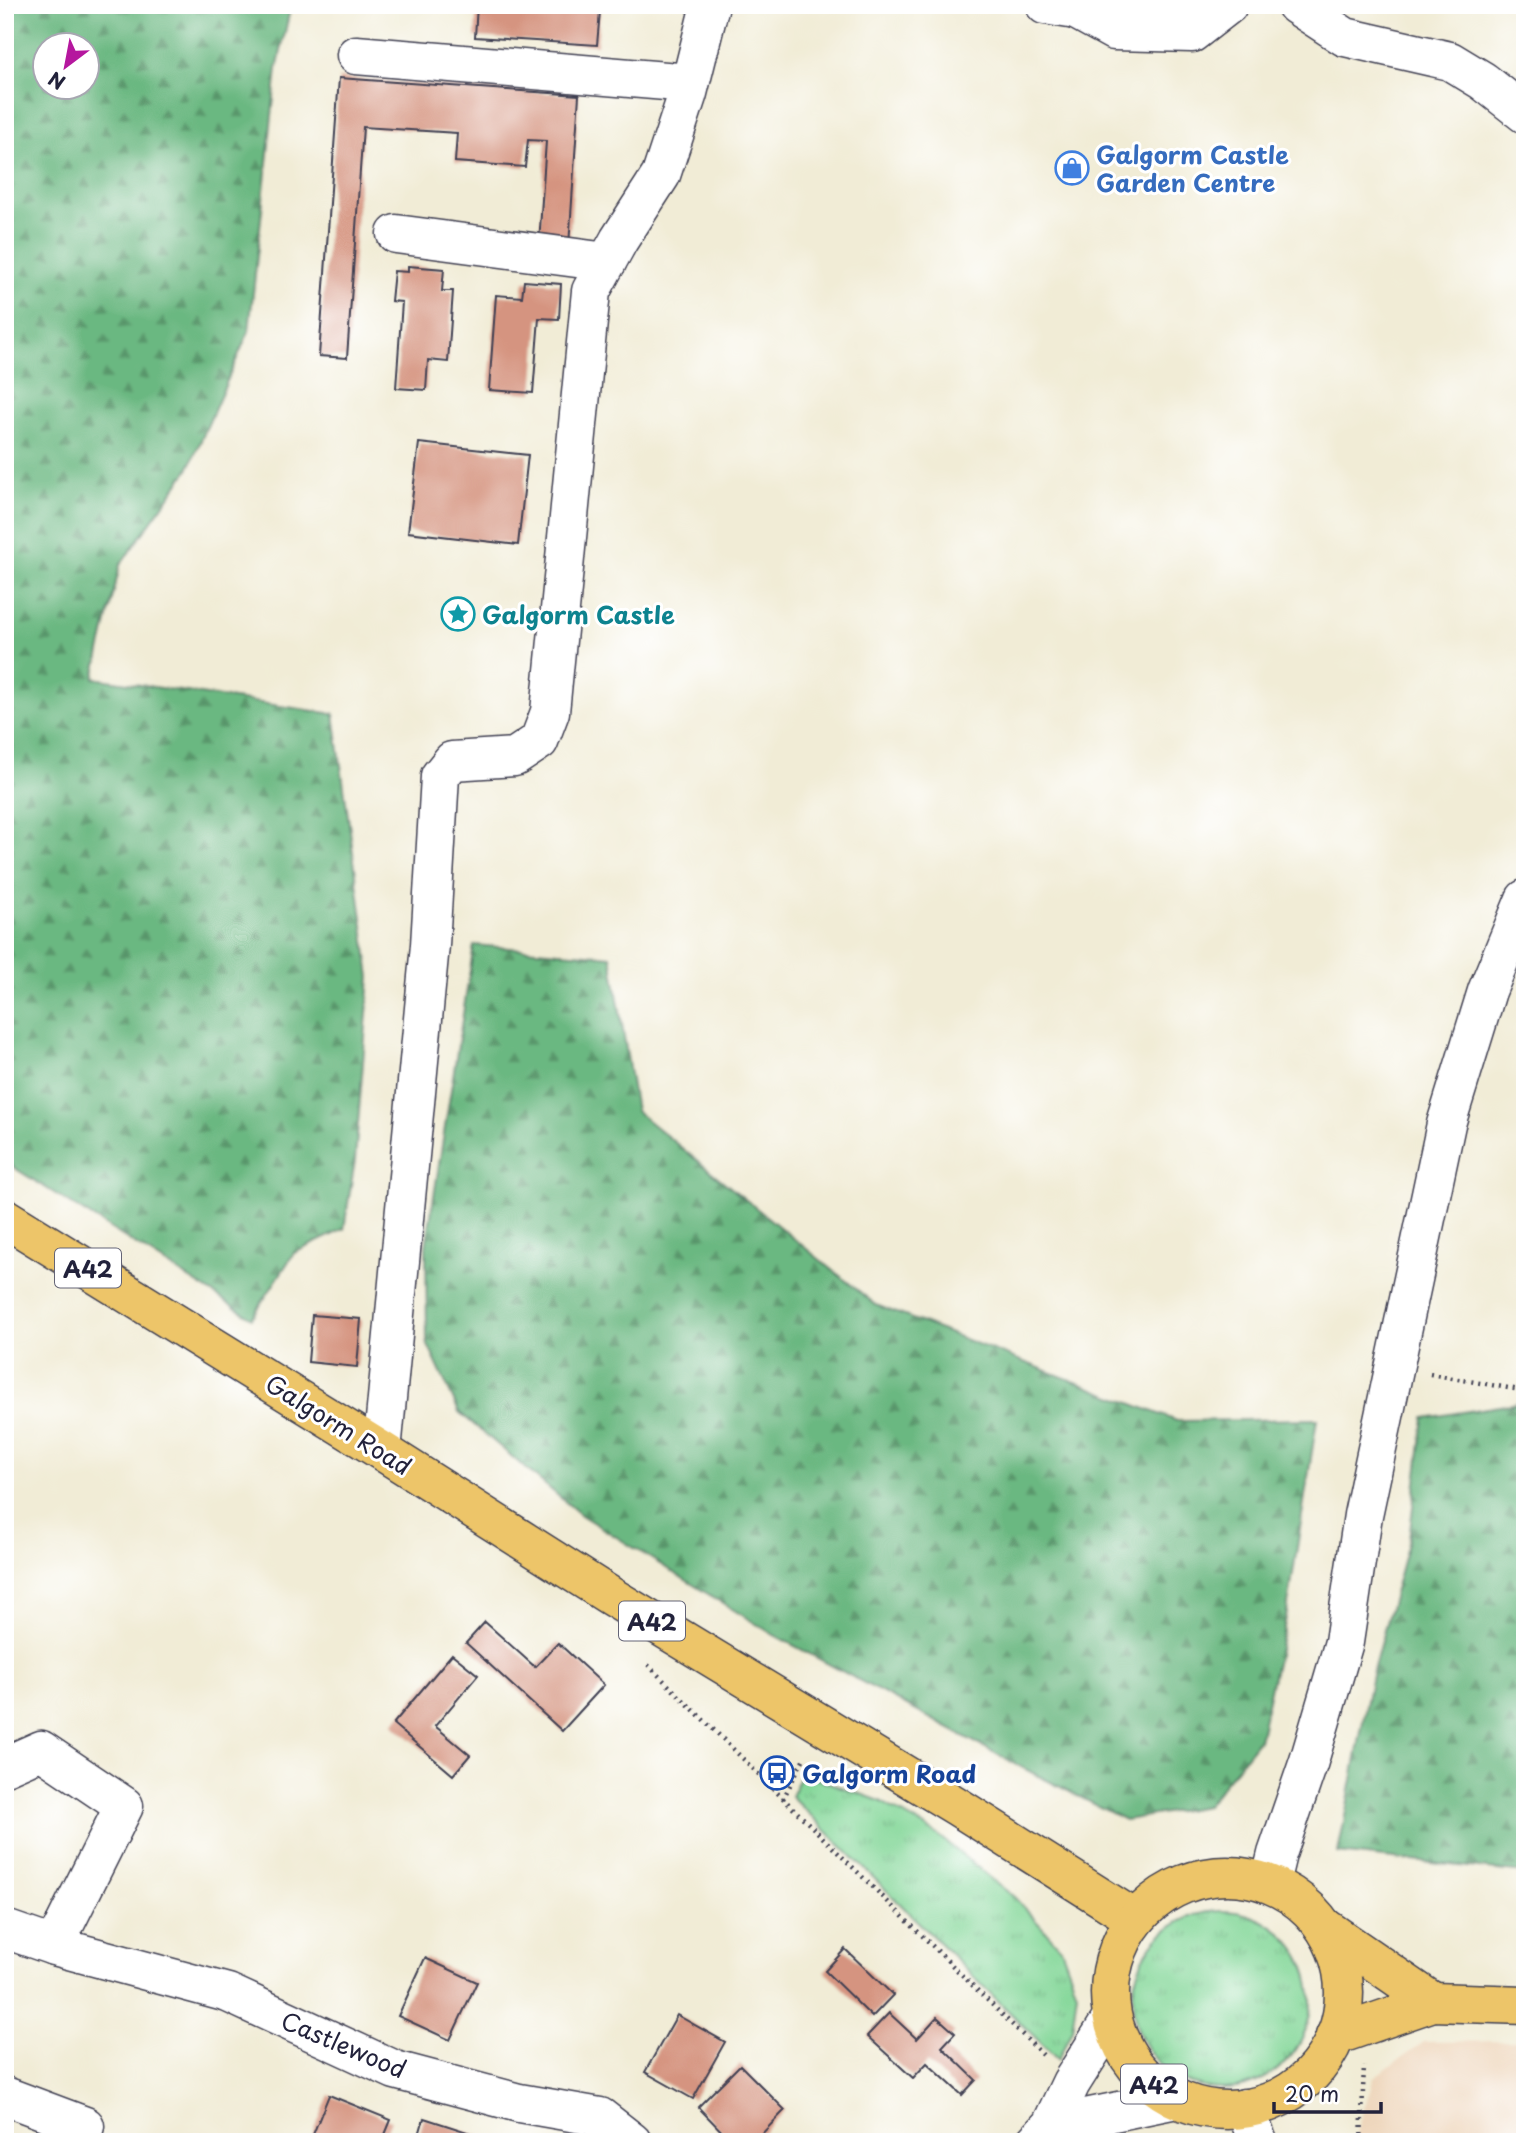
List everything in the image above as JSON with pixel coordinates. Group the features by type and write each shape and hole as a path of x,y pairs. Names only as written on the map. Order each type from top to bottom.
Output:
{"main road":[{"name":"Galgorm Road","path":"5,1218 1135,1919"},
{"name":"A42","path":"1324,1927 1339,1958 1345,1993 1340,2026 1350,2031 1305,2081 1277,2099 1252,2125 1177,2099 1148,2080 1126,2052 1112,2018 1110,1984 1118,1950 1135,1919 1163,1894 1197,1879 1234,1875 1270,1883 1301,1901 1324,1927 1433,2002"},
{"path":"1350,2031 1433,2002 1525,2005"}],"street":[{"path":"383,1451 430,945 439,776 452,761 515,757 539,741 550,712 591,291 661,174 690,83 710,5"},
{"path":"1066,7 1114,31 1192,33 1228,5"},
{"path":"1296,5 1345,37 1450,61 1483,81 1525,114"},
{"path":"356,55 690,83"},
{"path":"396,234 607,262"},
{"path":"1270,1883 1344,1642 1363,1515 1446,1124 1487,992 1525,899"},
{"path":"5,1766 41,1750 124,1806 54,1946"},
{"name":"Castlewood","path":"5,1929 54,1946 228,1993 394,2070 519,2103 600,2118 632,2142"},
{"path":"1043,2134 1071,2082 1112,2018"},
{"path":"5,2096 85,2126 76,2142"},
{"path":"1043,2134 1177,2099"}],"path":[{"path":"1395,1368 1525,1391"},
{"path":"641,1660 1071,2082"},
{"path":"783,1799 821,1724"},
{"path":"1350,2031 1361,2142"}],"shaded area":[{"path":"1525,2041 1525,2142 1354,2142 1374,2077 1424,2042"}],"green space":[{"path":"5,5 291,5 277,69 249,331 188,470 120,565 94,678 334,714 370,977 355,1160 344,1229 294,1253 252,1318 5,1162"},
{"path":"474,945 611,956 636,1111 876,1305 1177,1421 1317,1419 1286,1618 1259,1740 1206,1806 1125,1820 1025,1769 774,1635 581,1515 459,1412 427,1343 426,1246"},
{"path":"1525,1402 1525,1873 1338,1853 1372,1674 1409,1539 1424,1418"},
{"path":"802,1773 880,1801 935,1833 1014,1897 1061,1948 1077,1992 1072,2029 1058,2060 791,1796"},
{"path":"1222,1911 1256,1918 1285,1937 1304,1966 1311,2000 1304,2034 1285,2063 1256,2082 1222,2089 1188,2082 1159,2063 1140,2034 1133,2000 1140,1966 1159,1937 1188,1918"}],"building":[{"path":"477,5 600,11 597,45 475,37"},
{"path":"339,78 579,95 569,246 539,244 546,141 528,140 525,167 455,162 457,133 363,127 347,358 319,356"},
{"path":"408,266 444,269 442,291 453,291 448,362 428,360 426,390 396,388 402,302 391,301 394,271 408,272"},
{"path":"524,281 561,284 559,319 539,318 533,393 489,390 496,295 522,297"},
{"path":"419,443 528,455 518,545 408,532"},
{"path":"312,1315 361,1319 357,1367 308,1362"},
{"path":"485,1622 535,1667 558,1643 604,1685 562,1731 466,1643"},
{"path":"452,1654 478,1675 435,1726 470,1755 453,1775 393,1724"},
{"path":"845,1949 893,1995 872,2017 825,1971"},
{"path":"425,1958 477,1982 450,2040 398,2016"},
{"path":"889,2013 917,2039 937,2017 955,2033 942,2047 976,2080 962,2095 927,2063 913,2078 867,2036"},
{"path":"677,2015 725,2042 693,2099 645,2072"},
{"path":"740,2065 785,2110 754,2142 732,2142 698,2107"},
{"path":"329,2095 391,2120 382,2142 310,2142"},
{"path":"424,2118 483,2137 481,2142 417,2142"}],"place":[{"name":"Galgorm Castle Garden Centre","path":"1072,168"},
{"name":"Galgorm Castle","path":"458,614"},
{"name":"Galgorm Road","path":"777,1773"}]}
